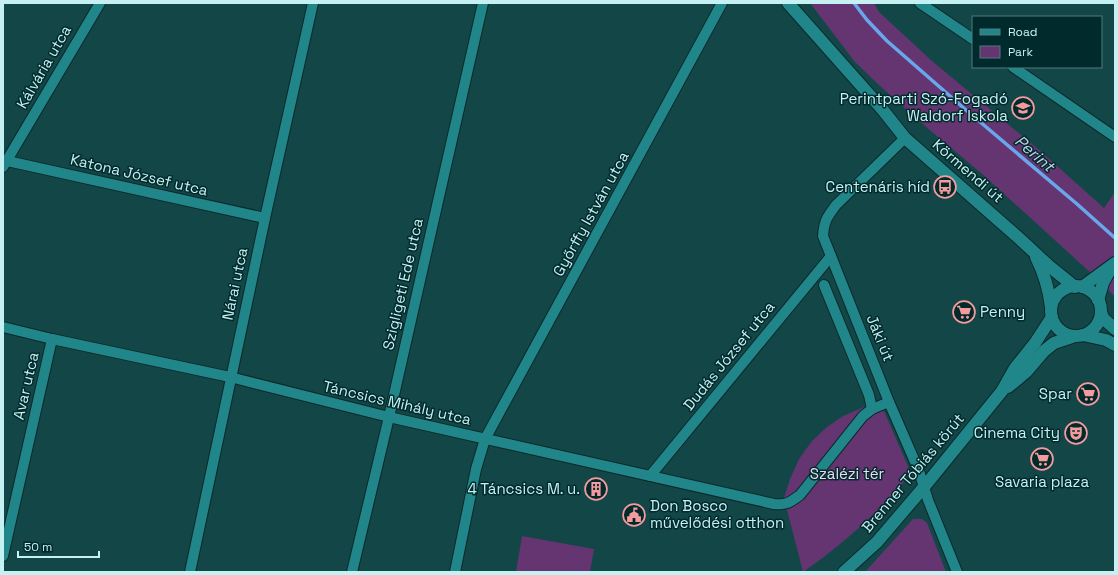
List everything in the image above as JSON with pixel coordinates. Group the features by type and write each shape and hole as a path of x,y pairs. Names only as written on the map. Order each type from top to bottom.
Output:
{"street":[{"name":"Kálvária utca","path":"4,163 100,3"},
{"name":"Nárai utca","path":"190,572 264,218 313,3"},
{"name":"Szigligeti Ede utca","path":"352,572 483,3"},
{"name":"Győrffy István utca","path":"455,572 476,469 485,439 722,3"},
{"name":"Körmendi út","path":"788,3 882,109 905,138 1049,266 1078,287"},
{"path":"920,3 972,38"},
{"path":"1014,68 1115,137"},
{"name":"Jáki út","path":"905,138 836,205 828,215 824,224 823,236 889,402 919,471 928,500 957,572"},
{"name":"Katona József utca","path":"4,163 264,218"},
{"name":"Körmendi út","path":"1034,253 1043,272 1052,312"},
{"name":"Dudás József utca","path":"650,476 831,256"},
{"path":"1111,267 1078,287 1064,289 1055,298 1052,312 1053,321 1059,329 1067,334 1106,340 1115,345"},
{"path":"1079,336 1094,329 1098,321 1103,283 1111,267"},
{"path":"824,285 868,395 872,409 889,402"},
{"path":"1078,287 1091,292 1099,306 1103,318 1115,329"},
{"name":"Brenner Tóbiás körút","path":"844,572 877,542 1002,391 1015,368 1035,342 1052,312"},
{"name":"Táncsics Mihály utca","path":"3,327 230,377 388,417 485,439 766,502 785,504 794,500 800,495 863,416 872,409"},
{"name":"Brenner Tóbiás körút","path":"1002,391 1026,372 1044,351 1054,343 1079,336"},
{"name":"Avar utca","path":"3,556 52,339"}],"green space":[{"path":"810,3 874,3 879,12 932,61 1038,149 1104,208 1115,192 1115,297 1103,284 981,173 925,126 855,62"},
{"name":"Szalézi tér","path":"880,402 911,473 900,487 847,539 803,572 784,498 790,479 799,459 812,441 827,427 843,416"},
{"path":"913,519 922,519 927,523 946,572 865,572"},
{"path":"522,536 594,549 590,572 516,572"}],"waterway":[{"name":"Perint","path":"854,3 867,20 887,41 1115,238"}],"place":[{"name":"Perintparti Szó-Fogadó Waldorf Iskola","path":"1023,108"},
{"name":"Centenáris híd","path":"945,187"},
{"name":"Penny","path":"964,312"},
{"name":"Spar","path":"1088,394"},
{"name":"Cinema City","path":"1076,433"},
{"name":"Savaria plaza","path":"1042,459"},
{"name":"4 Táncsics M. u.","path":"596,489"},
{"name":"Don Bosco művelődési otthon","path":"634,515"}]}
